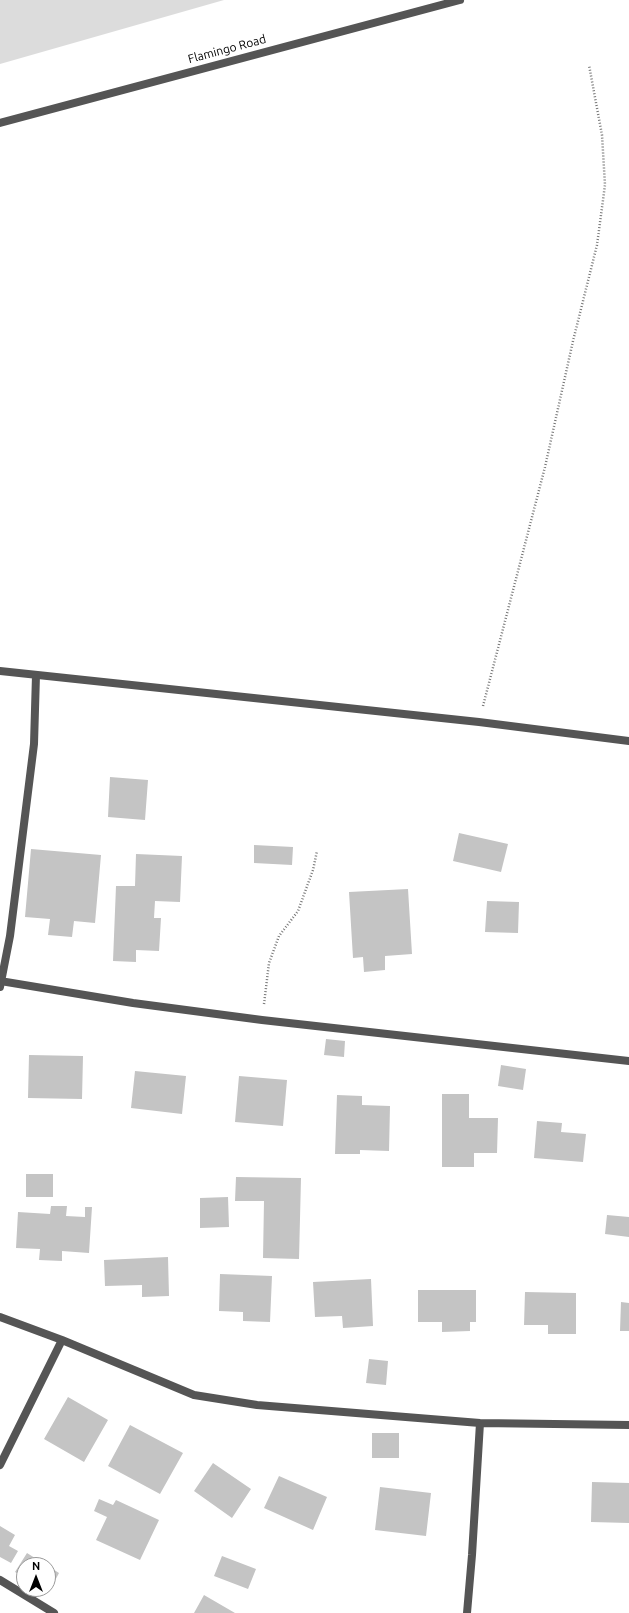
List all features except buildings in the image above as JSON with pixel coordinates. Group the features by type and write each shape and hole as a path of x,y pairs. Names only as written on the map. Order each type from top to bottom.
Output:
{"street":[{"name":"Flamingo Road","path":"0,123 460,0"},
{"path":"0,671 479,722 629,742"},
{"path":"0,988 0,981 10,936 34,744 36,675"},
{"path":"0,981 133,1003 262,1020 629,1061"},
{"path":"0,1317 62,1340 194,1395 257,1405 480,1423 629,1425"},
{"path":"0,1465 62,1340"},
{"path":"467,1613 480,1423"},
{"path":"0,1580 54,1613"}],"path":[{"path":"479,722 545,467 573,341 597,245 605,185 602,135 588,65"},
{"path":"262,1020 268,963 280,936 298,911 314,870 317,850"}],"shaded area":[{"path":"0,0 224,0 0,64"}]}
